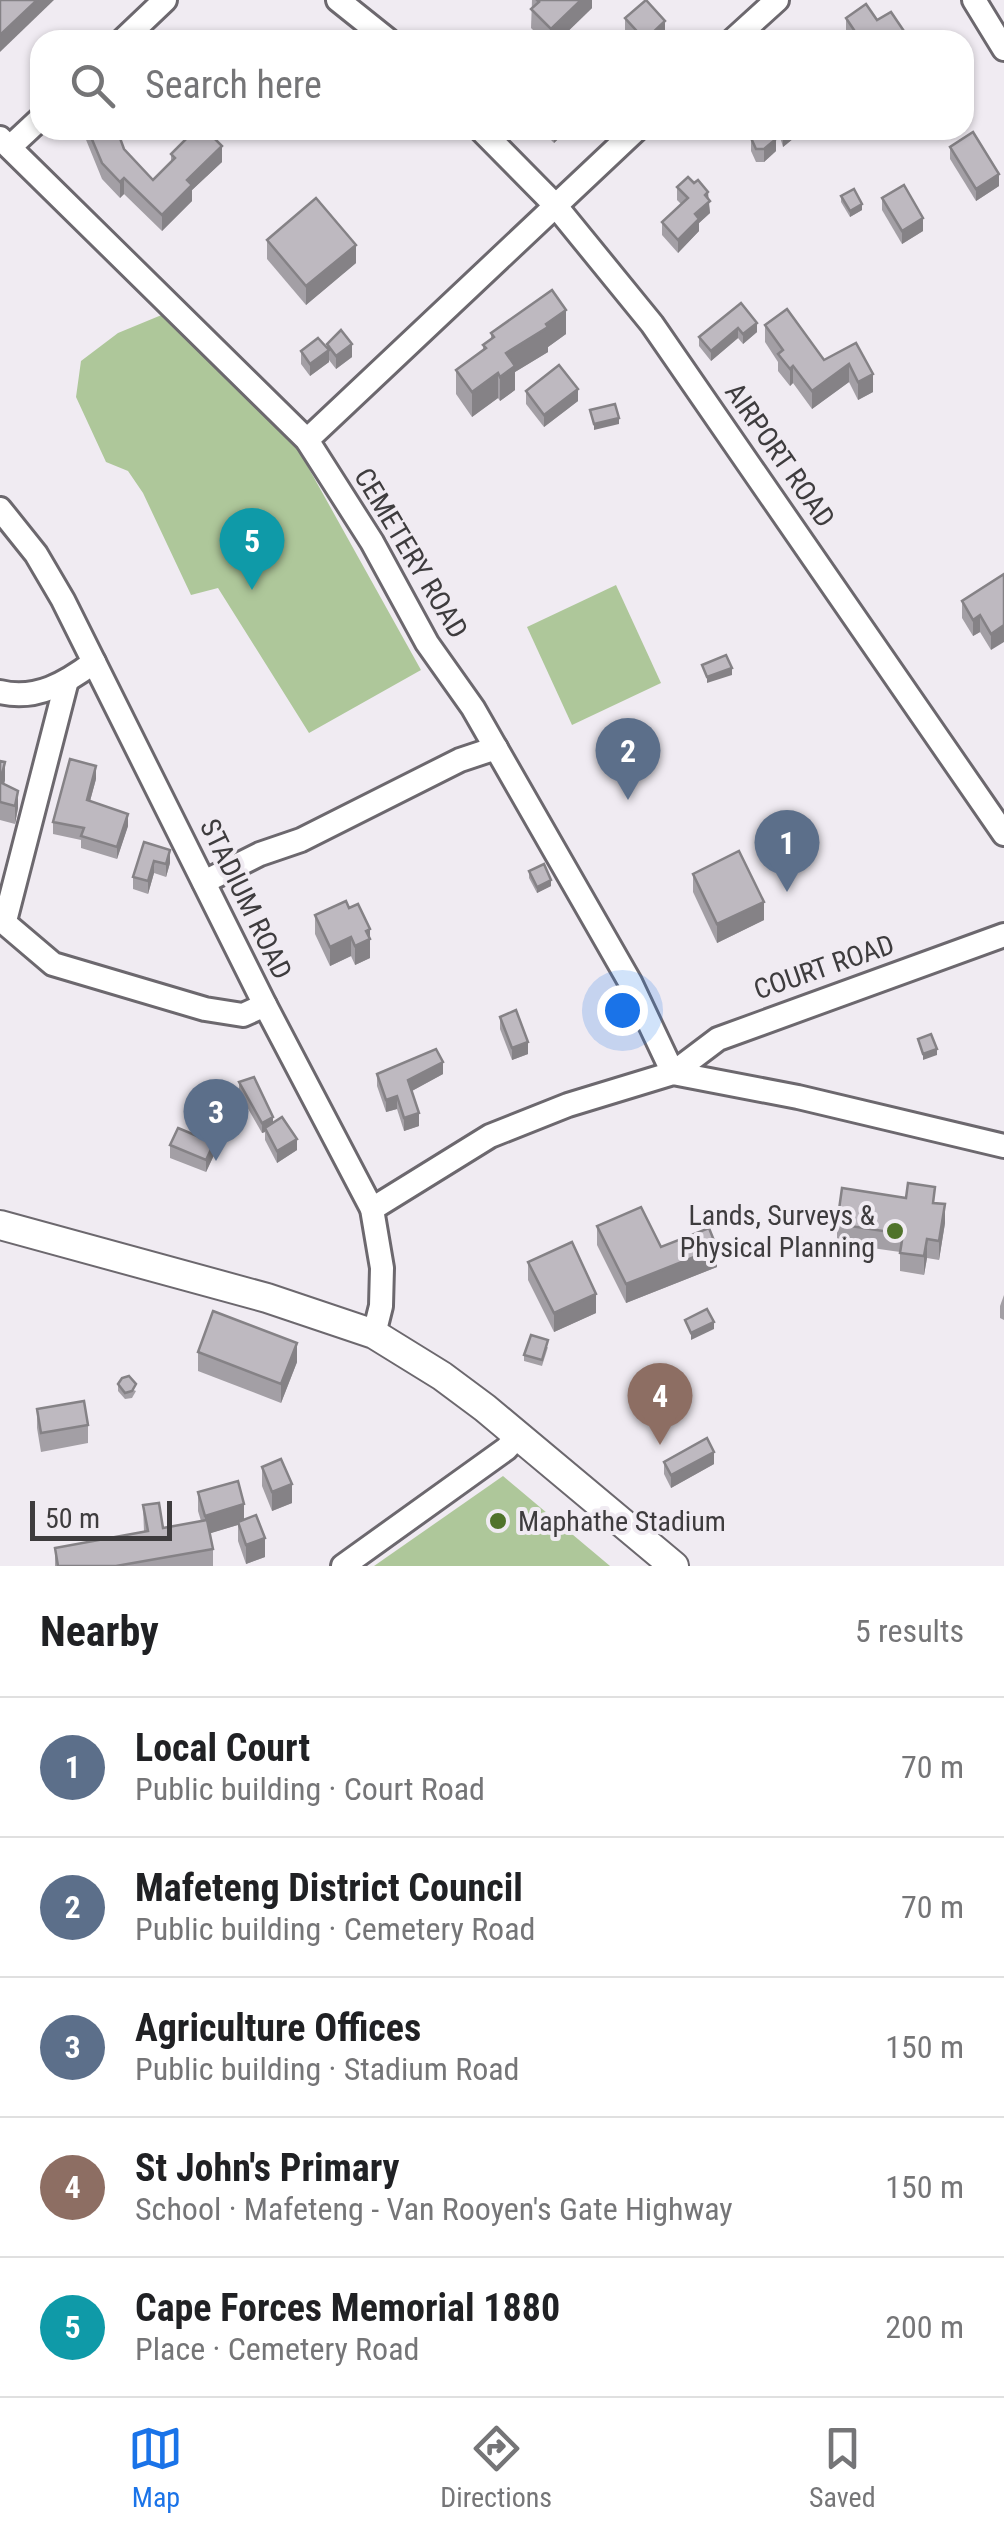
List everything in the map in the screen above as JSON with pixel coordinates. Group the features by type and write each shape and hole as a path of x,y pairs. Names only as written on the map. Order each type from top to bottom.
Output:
{"main road":[{"path":"0,1225 266,1298 374,1334 442,1376 674,1566"}],"street":[{"path":"134,30 166,0"},
{"path":"338,0 376,30"},
{"path":"744,30 776,0"},
{"path":"974,0 1004,48"},
{"path":"5,142 30,126"},
{"name":"AIRPORT ROAD","path":"491,140 555,206 652,324 1003,830"},
{"path":"307,440 625,140"},
{"name":"CEMETERY ROAD","path":"5,142 307,440 372,542 426,643 473,708 630,982 673,1073"},
{"name":"STADIUM ROAD","path":"0,509 36,554 94,662 264,1006 372,1209 382,1268 380,1318 374,1334"},
{"path":"0,692 19,697 66,684 94,662"},
{"path":"66,684 2,920 52,964 205,1010 243,1015 264,1006"},
{"path":"204,882 260,854 301,840 460,760 496,748"},
{"name":"COURT ROAD","path":"673,1073 718,1038 732,1032 1004,934"},
{"path":"372,1209 490,1136 568,1104 673,1073 798,1097 1004,1146"},
{"path":"342,1566 506,1449 518,1436"}],"green space":[{"path":"164,314 298,449 421,670 309,733 218,588 191,595 143,493 128,471 106,462 76,397 81,361 118,333"},
{"path":"616,585 661,683 572,725 527,627"},
{"name":"Maphathe Stadium","path":"503,1476 610,1566 374,1566"}],"building":[{"path":"0,0 37,0 0,35"},
{"path":"537,0 581,0 551,29 531,9"},
{"path":"646,0 665,21 656,30 636,30 625,18"},
{"path":"866,4 877,20 891,12 903,30 854,30 846,18"},
{"path":"974,134 999,174 976,189 950,147 961,140 974,140"},
{"path":"92,140 121,140 124,149 153,180 175,158 171,154 185,140 216,140 222,146 187,180 192,185 162,215 124,178 120,182 102,163"},
{"path":"752,140 775,140 764,149 756,149"},
{"path":"688,177 694,183 698,180 710,201 695,214 699,219 678,240 662,222 688,198 677,187"},
{"path":"904,185 923,218 902,231 882,198"},
{"path":"854,189 862,204 850,211 841,196"},
{"path":"316,198 356,245 306,286 267,240"},
{"path":"552,290 566,310 546,324 548,327 506,353 515,366 472,392 456,370 486,348 483,345 494,337 491,333"},
{"path":"741,303 757,323 743,334 738,328 711,351 699,337"},
{"path":"787,309 824,360 856,343 873,374 858,382 849,364 812,391 778,354 783,350 765,325"},
{"path":"341,330 352,344 336,356 327,344"},
{"path":"318,338 329,350 310,364 301,351"},
{"path":"559,365 578,389 544,415 526,391"},
{"path":"615,404 619,418 594,424 590,410"},
{"path":"1004,574 1004,625 991,634 980,615 973,620 962,601"},
{"path":"726,655 732,668 707,677 702,665"},
{"path":"70,759 96,766 87,800 128,814 117,847 81,836 84,828 53,822"},
{"path":"0,782 18,791 15,806 0,802"},
{"path":"144,842 170,850 166,864 154,861 148,881 133,877"},
{"path":"739,851 764,902 717,924 693,874"},
{"path":"544,864 551,880 537,887 529,871"},
{"path":"346,901 349,908 358,904 370,929 366,931 370,939 355,946 351,937 330,947 315,915"},
{"path":"516,1010 528,1042 512,1048 500,1017"},
{"path":"931,1034 937,1049 923,1054 918,1039"},
{"path":"436,1049 443,1062 408,1080 419,1113 404,1118 397,1096 386,1100 377,1074"},
{"path":"254,1077 273,1117 262,1123 239,1082"},
{"path":"282,1117 297,1139 277,1151 265,1128"},
{"path":"178,1128 214,1143 206,1160 170,1145"},
{"path":"908,1183 935,1187 933,1203 945,1204 939,1241 927,1239 924,1256 900,1253 903,1234 837,1224 842,1188 906,1198"},
{"path":"641,1207 661,1247 709,1228 717,1248 626,1284 597,1226"},
{"path":"572,1242 596,1294 554,1313 528,1262"},
{"path":"707,1309 714,1322 691,1333 685,1320"},
{"path":"213,1311 297,1343 281,1384 198,1352"},
{"path":"531,1335 548,1340 542,1360 524,1355"},
{"path":"129,1376 136,1384 125,1393 118,1384"},
{"path":"84,1401 88,1425 41,1433 37,1409"},
{"path":"707,1438 714,1452 671,1475 664,1462"},
{"path":"281,1459 292,1484 272,1492 262,1467"},
{"path":"238,1481 244,1504 205,1516 198,1492"},
{"path":"159,1503 163,1528 207,1520 213,1549 116,1566 58,1566 55,1548 148,1531 143,1505"},
{"path":"256,1515 265,1538 246,1545 238,1522"}],"place":[{"name":"Cape Forces Memorial 1880","path":"252,590"},
{"name":"Mafeteng District Council","path":"628,800"},
{"name":"Local Court","path":"787,892"},
{"name":"Agriculture Offices","path":"216,1161"},
{"name":"Lands, Surveys & Physical Planning","path":"895,1231"},
{"name":"St John's Primary","path":"660,1445"},
{"name":"Maphathe Stadium","path":"498,1521"}]}
